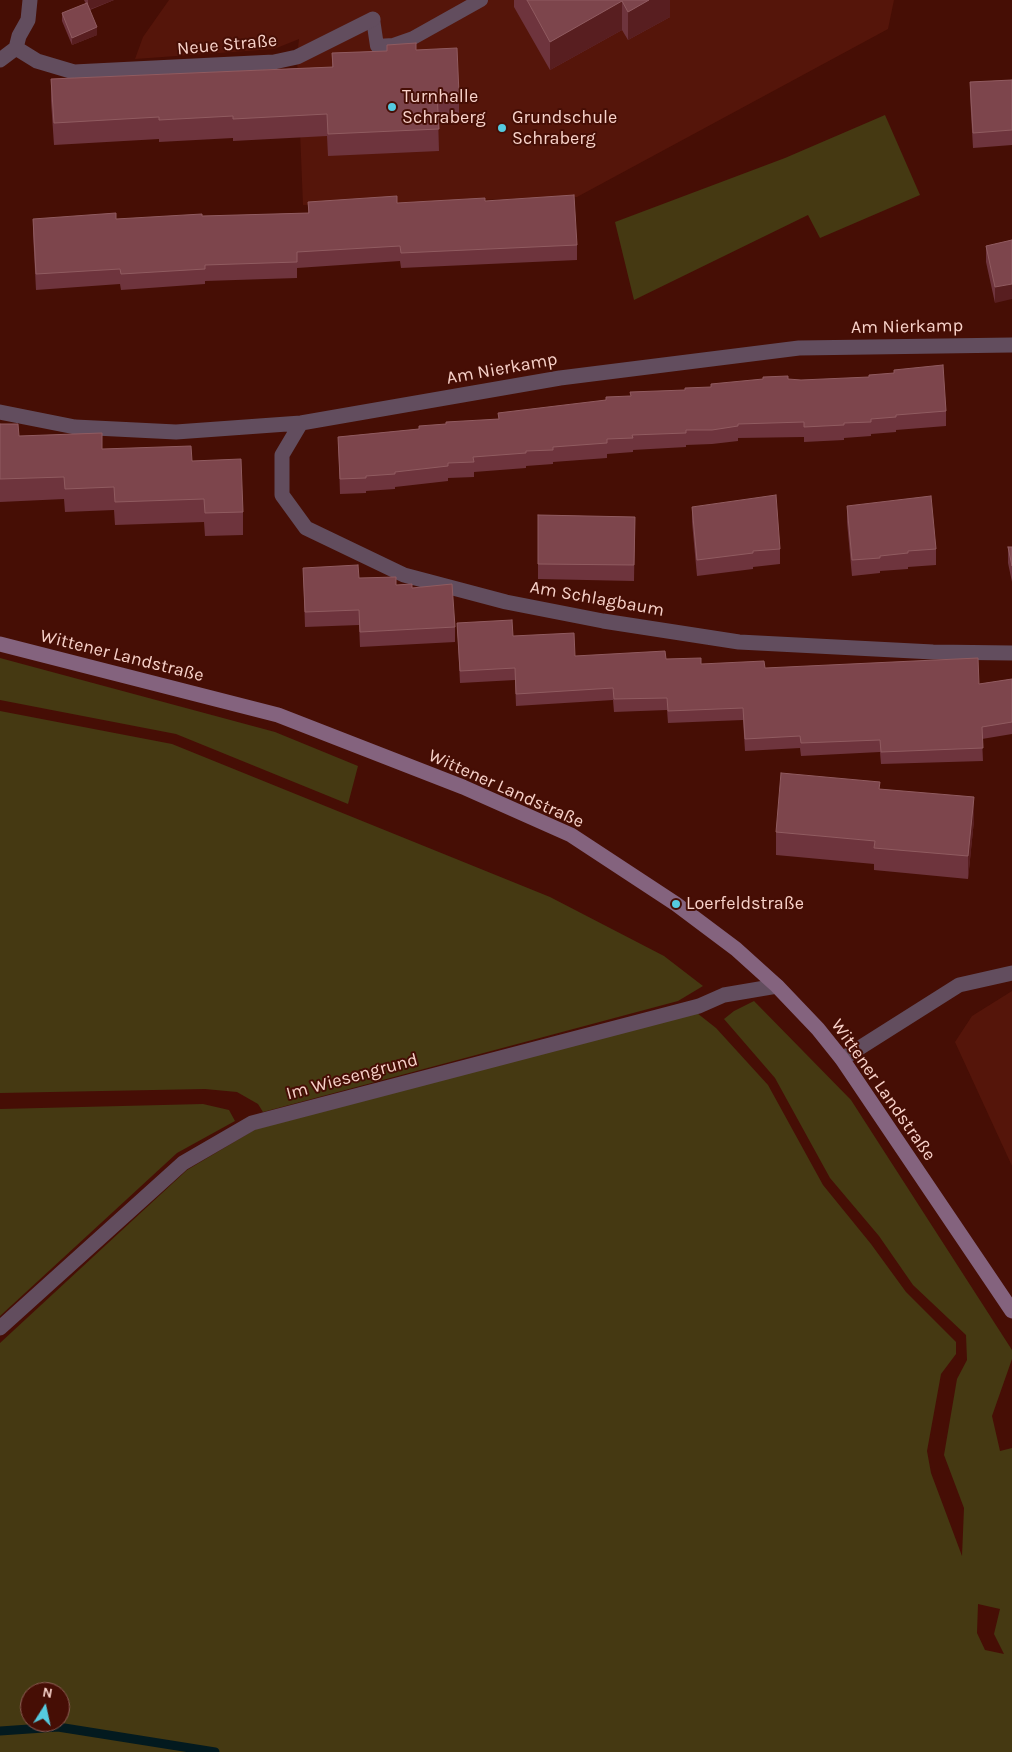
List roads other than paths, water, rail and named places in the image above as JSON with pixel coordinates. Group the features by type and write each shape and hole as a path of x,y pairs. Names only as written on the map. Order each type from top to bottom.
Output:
{"main road":[{"name":"Wittener Landstraße","path":"0,644 278,715 462,787 571,835 676,904 736,949 777,986 818,1029 842,1059 1012,1311"}],"street":[{"path":"0,60 16,48 19,36 28,20 30,0"},
{"name":"Neue Straße","path":"16,48 37,61 74,72 274,62 297,57 373,19"},
{"path":"0,56 16,48"},
{"name":"Am Nierkamp","path":"0,412 76,427 176,432 301,423 577,375 800,348 1012,345"},
{"name":"Am Schlagbaum","path":"301,423 282,455 282,495 306,528 404,574 506,602 603,621 739,642 934,652 1012,652"},
{"path":"842,1059 959,985 1012,973"},
{"name":"Im Wiesengrund","path":"0,1328 183,1163 252,1123 699,1006 724,995 777,986"}],"lane":[{"name":"Neue Straße","path":"373,19 377,46 394,45 413,38 481,0"}],"waterway":[{"path":"0,1731 58,1727 215,1752"}],"place":[{"name":"Turnhalle Schraberg","path":"392,107"},
{"name":"Grundschule Schraberg","path":"502,128"},
{"name":"Loerfeldstraße","path":"676,904"}]}
